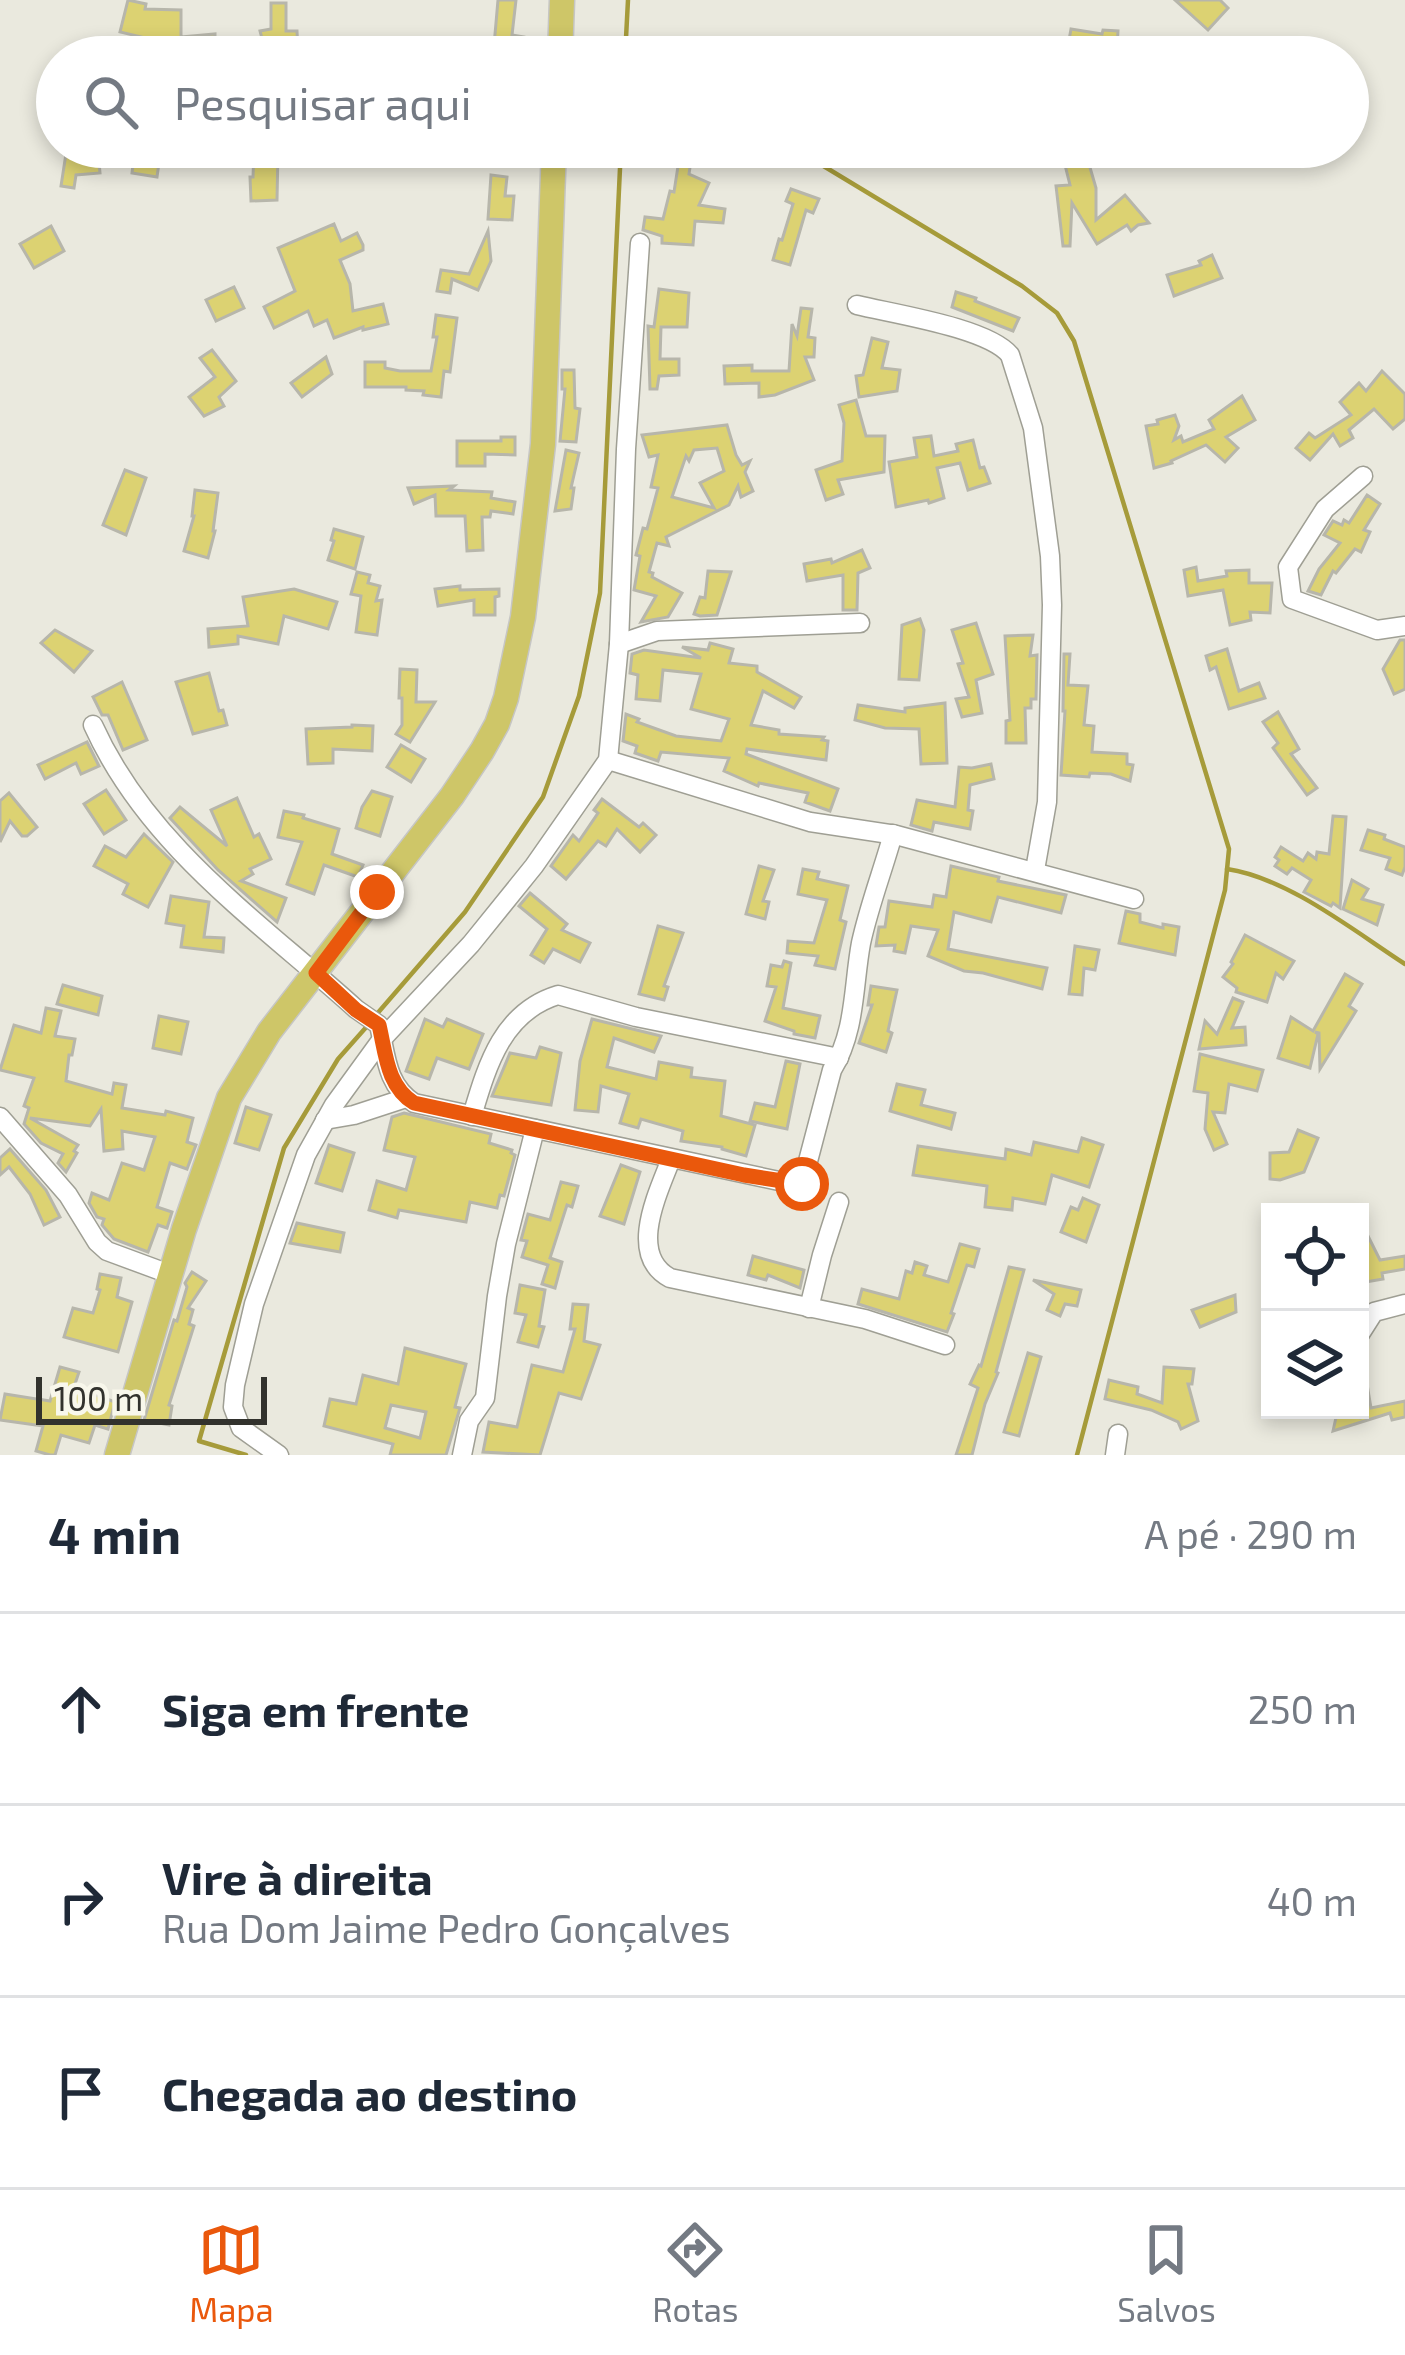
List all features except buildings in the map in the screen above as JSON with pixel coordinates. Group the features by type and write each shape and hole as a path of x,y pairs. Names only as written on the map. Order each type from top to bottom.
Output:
{"main road":[{"path":"561,36 562,0"},
{"path":"117,1455 184,1229 229,1098 269,1032 452,796 482,751 506,698 523,617 543,444 553,168"}],"street":[{"path":"279,1455 241,1428 232,1407 254,1304 306,1154 381,1032 428,994 484,929 608,760 619,644 640,243"},
{"path":"857,305 966,331 1004,347 1033,428 1052,605 1047,802 1035,870"},
{"path":"1363,476 1325,509 1288,567 1292,599 1377,630 1405,626"},
{"path":"619,644 657,631 860,623"},
{"path":"93,725 110,763 166,836 217,889 381,1032 392,1082 406,1098 802,1184 832,1070 852,1018 862,940 893,834"},
{"path":"608,760 798,819 893,834 1134,898"},
{"path":"472,1116 489,1060 504,1032 546,998 557,995 636,1017 839,1058"},
{"path":"325,1120 406,1098"},
{"path":"0,1117 68,1195 97,1242 107,1251 172,1275"},
{"path":"462,1455 469,1420 487,1391 506,1244 535,1129"},
{"path":"671,1159 648,1236 649,1252 659,1272 891,1326 945,1345"},
{"path":"809,1308 839,1202"},
{"path":"1369,1320 1374,1312 1405,1304"},
{"path":"1114,1455 1118,1434"}],"waterway":[{"path":"626,36 628,0"},
{"path":"376,1015 465,912 543,797 579,696 600,593 620,168"},
{"path":"827,168 1022,286 1057,313 1074,341 1229,849 1225,890 1077,1455"},
{"path":"1227,869 1297,894 1405,964"},
{"path":"246,1455 199,1441 284,1148 338,1059 369,1024"}],"route":[{"path":"377,892 316,973 379,1025 392,1082 406,1098 802,1184"}]}
